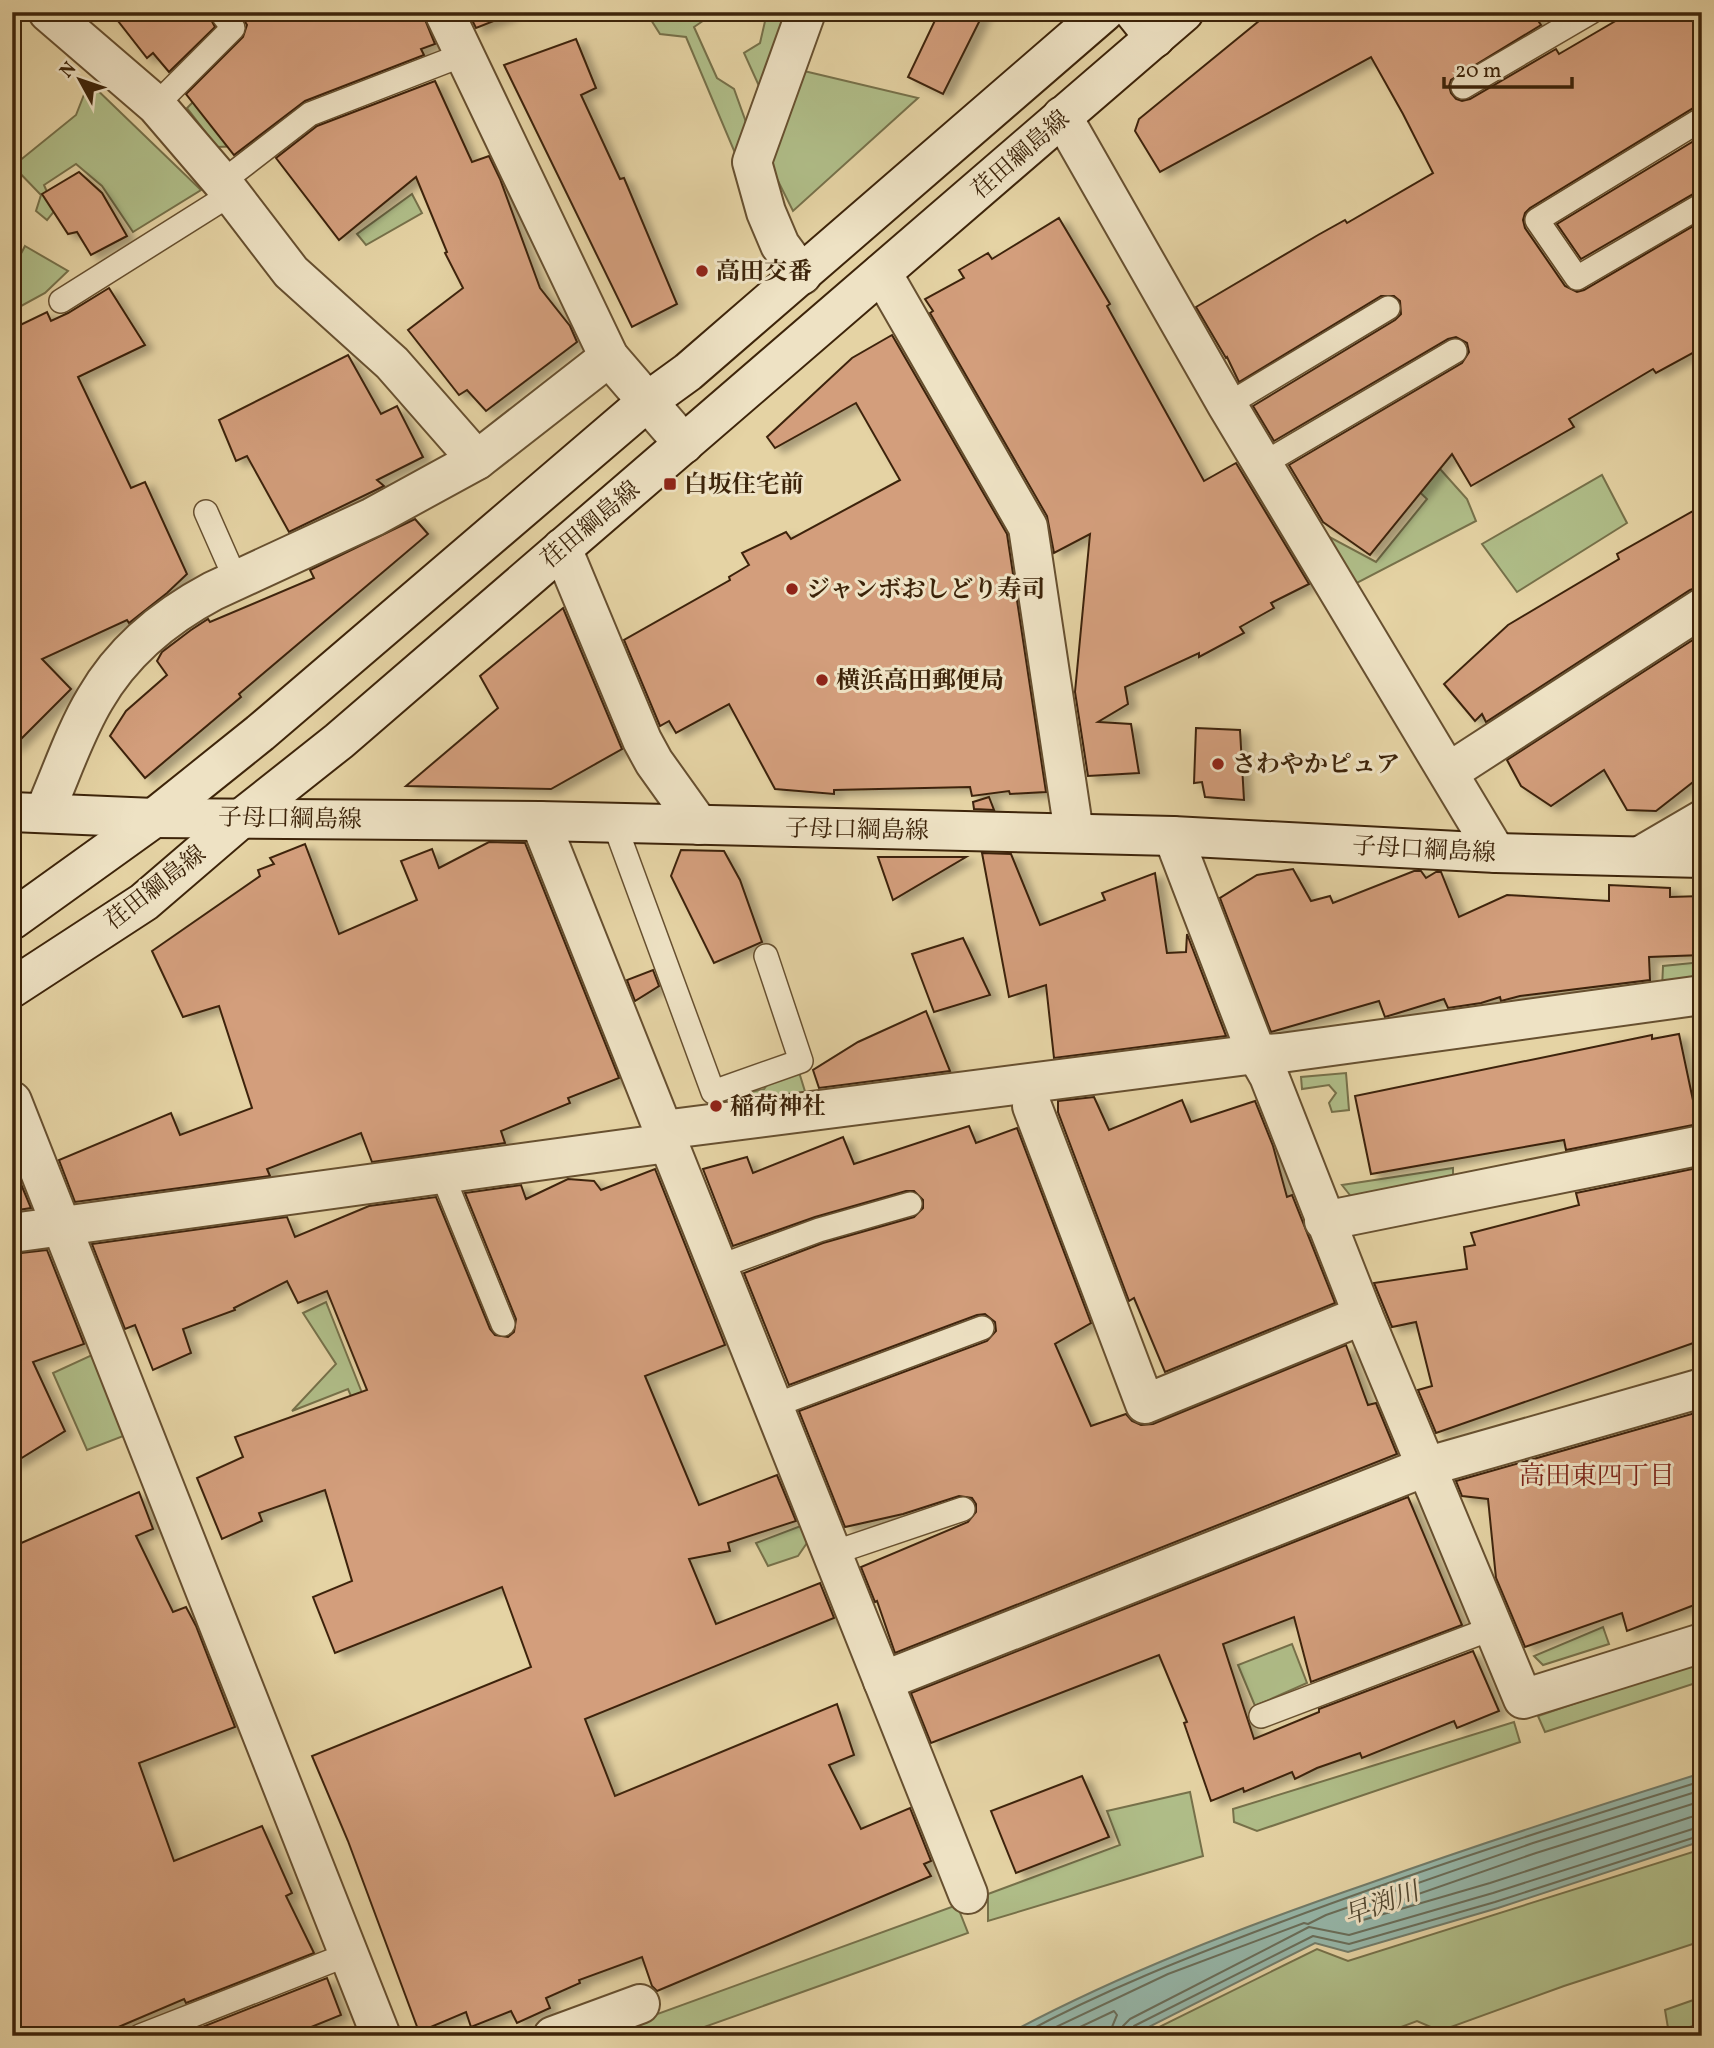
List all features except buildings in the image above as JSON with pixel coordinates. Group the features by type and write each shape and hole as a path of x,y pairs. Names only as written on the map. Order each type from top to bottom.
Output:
{"street":[{"path":"48,12 156,105 226,188 291,272 392,363 477,460"},
{"path":"444,12 609,357 684,444"},
{"path":"802,275 780,245 766,212 752,162 806,12"},
{"path":"12,919 153,818 260,733 648,401 688,372 802,275 1104,12"},
{"name":"荏田綱島線","path":"12,988 144,901 243,817 339,741 1062,116 1144,25 1184,12"},
{"path":"1062,116 1227,405 1496,853"},
{"path":"882,274 1028,527 1074,834"},
{"path":"28,812 95,698 123,661 155,628 193,601 373,517 477,460 609,357"},
{"path":"562,548 642,740 654,762 699,825"},
{"path":"1449,772 1702,608"},
{"name":"子母口綱島線","path":"28,812 153,818 540,821 1173,836 1496,853 1702,858"},
{"path":"1642,855 1702,820"},
{"path":"540,821 968,1894"},
{"path":"1173,836 1324,1221 1523,1699 1702,1643"},
{"path":"668,1142 1032,1106 1263,1065 1702,995"},
{"path":"12,1233 668,1142 1263,1065 1702,1021"},
{"path":"12,1101 381,2036"},
{"path":"1032,1106 1145,1404 1363,1315"},
{"path":"1324,1221 1702,1145"},
{"path":"883,1681 1425,1467 1702,1388"},
{"path":"553,2036 640,2004"}],"lane":[{"path":"156,105 233,27 221,12"},
{"path":"1463,87 1591,12"},
{"path":"61,301 226,188 310,114 465,54"},
{"path":"1702,119 1537,220 1577,278 1702,205"},
{"path":"1227,405 1388,308"},
{"path":"1263,464 1455,351"},
{"path":"206,512 236,580"},
{"path":"614,823 713,1092 801,1061 766,956"},
{"path":"442,1174 503,1324"},
{"path":"718,1267 819,1230 911,1205"},
{"path":"774,1406 982,1328"},
{"path":"833,1553 963,1509"},
{"path":"1261,1716 1493,1628"},
{"path":"140,2036 349,1954"}],"green space":[{"path":"646,12 716,12 694,27 717,78 734,89 747,125 735,153 686,37 660,34"},
{"path":"762,12 789,12 759,86 744,53 760,43 766,17"},
{"path":"804,71 918,98 793,211 767,159"},
{"path":"89,82 201,190 133,232 102,186 76,164 44,185 55,210 47,220 36,211 41,195 13,166 76,115"},
{"path":"195,100 242,146 217,147 187,108"},
{"path":"412,194 422,213 366,245 357,234"},
{"path":"25,246 68,271 45,293 12,311 12,271"},
{"path":"1432,460 1467,499 1476,521 1353,585 1324,534 1376,562 1427,499 1408,481"},
{"path":"1602,475 1627,523 1517,592 1482,544"},
{"path":"1702,962 1702,982 1662,989 1663,966"},
{"path":"799,1072 807,1098 713,1112 716,1100 764,1089 775,1074"},
{"path":"1346,1073 1349,1110 1332,1112 1329,1103 1336,1093 1329,1085 1302,1089 1301,1077"},
{"path":"1453,1168 1453,1182 1353,1199 1342,1185"},
{"path":"326,1302 387,1456 378,1458 348,1389 292,1411 336,1364 303,1313"},
{"path":"92,1355 126,1435 87,1450 53,1373"},
{"path":"806,1524 811,1537 798,1556 768,1566 756,1543"},
{"path":"1603,1627 1609,1644 1543,1665 1534,1656"},
{"path":"1292,1644 1307,1683 1255,1706 1238,1665"},
{"path":"1702,1660 1702,1681 1545,1732 1538,1716"},
{"path":"1514,1722 1520,1742 1257,1831 1234,1822 1233,1809"},
{"path":"1190,1792 1203,1856 988,1921 988,1894 1120,1845 1107,1811"},
{"path":"1702,1849 1702,1941 1564,1986 1440,2031 1417,2021 1377,2036 1141,2036 1317,1949 1348,1961"},
{"path":"957,1905 968,1933 679,2036 597,2036"},
{"path":"1702,1997 1702,2023 1669,2034 1665,2010"}],"water":[{"name":"早渕川","path":"1702,1773 1702,1841 1498,1908 1348,1952 1315,1943 1131,2036 1004,2036 1138,1971 1277,1916 1494,1840"}],"place":[{"name":"高田交番","path":"702,271"},
{"name":"白坂住宅前","path":"670,484"},
{"name":"ジャンボおしどり寿司","path":"792,589"},
{"name":"横浜高田郵便局","path":"822,680"},
{"name":"さわやかピュア","path":"1218,764"},
{"name":"稲荷神社","path":"716,1106"}],"district":[{"name":"高田東四丁目","path":"1597,1475"}]}
